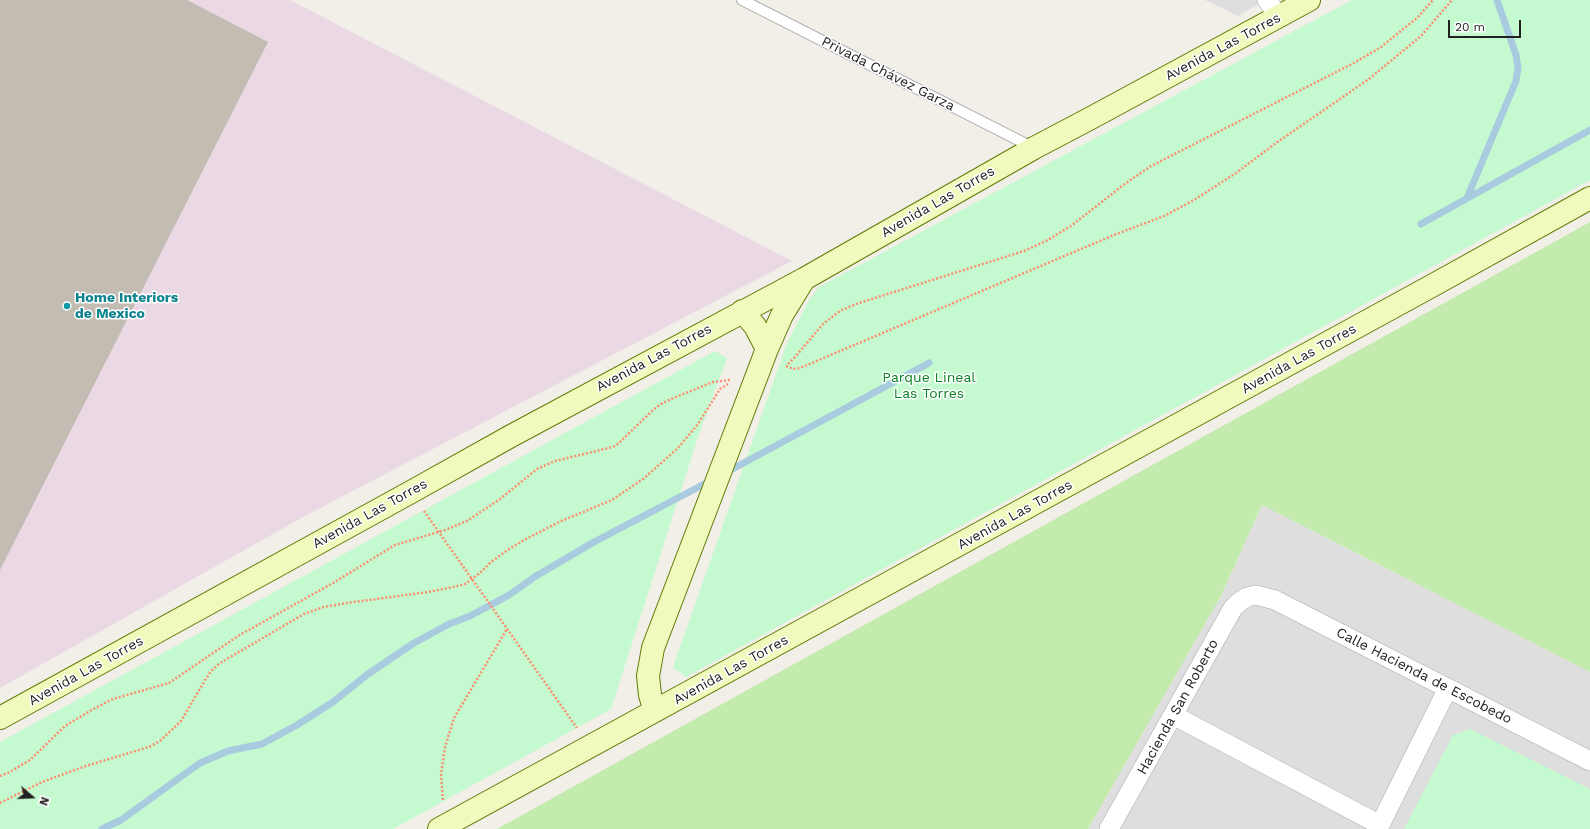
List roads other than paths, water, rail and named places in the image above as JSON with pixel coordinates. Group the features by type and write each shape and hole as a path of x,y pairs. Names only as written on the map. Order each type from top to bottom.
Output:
{"street":[{"name":"Avenida Las Torres","path":"0,718 511,436 804,278 1034,148 1273,8 1309,0"},
{"name":"Avenida Las Torres","path":"439,829 1590,198"},
{"path":"656,711 650,695 648,676 653,648 767,349 782,315 804,278"},
{"path":"742,311 755,326 767,349"},
{"name":"Calle Hacienda de Escobedo","path":"1256,595 1275,600 1590,761"},
{"name":"Hacienda San Roberto","path":"1109,829 1233,608 1247,597 1256,595"},
{"path":"1173,715 1378,827 1448,688"}],"lane":[{"name":"Privada Chávez Garza","path":"742,0 1034,148"}],"waterway":[{"path":"1467,198 1516,81 1518,68 1516,55 1497,0"},
{"path":"1421,224 1590,130"},
{"path":"725,473 929,363"},
{"path":"102,829 121,820 200,763 228,751 262,744 297,725 333,702 368,674 414,643 509,595 536,576 594,542 712,480"}],"place":[{"name":"Home Interiors de Mexico","path":"67,306"}],"park label":[{"name":"Parque Lineal Las Torres","path":"929,386"}]}
